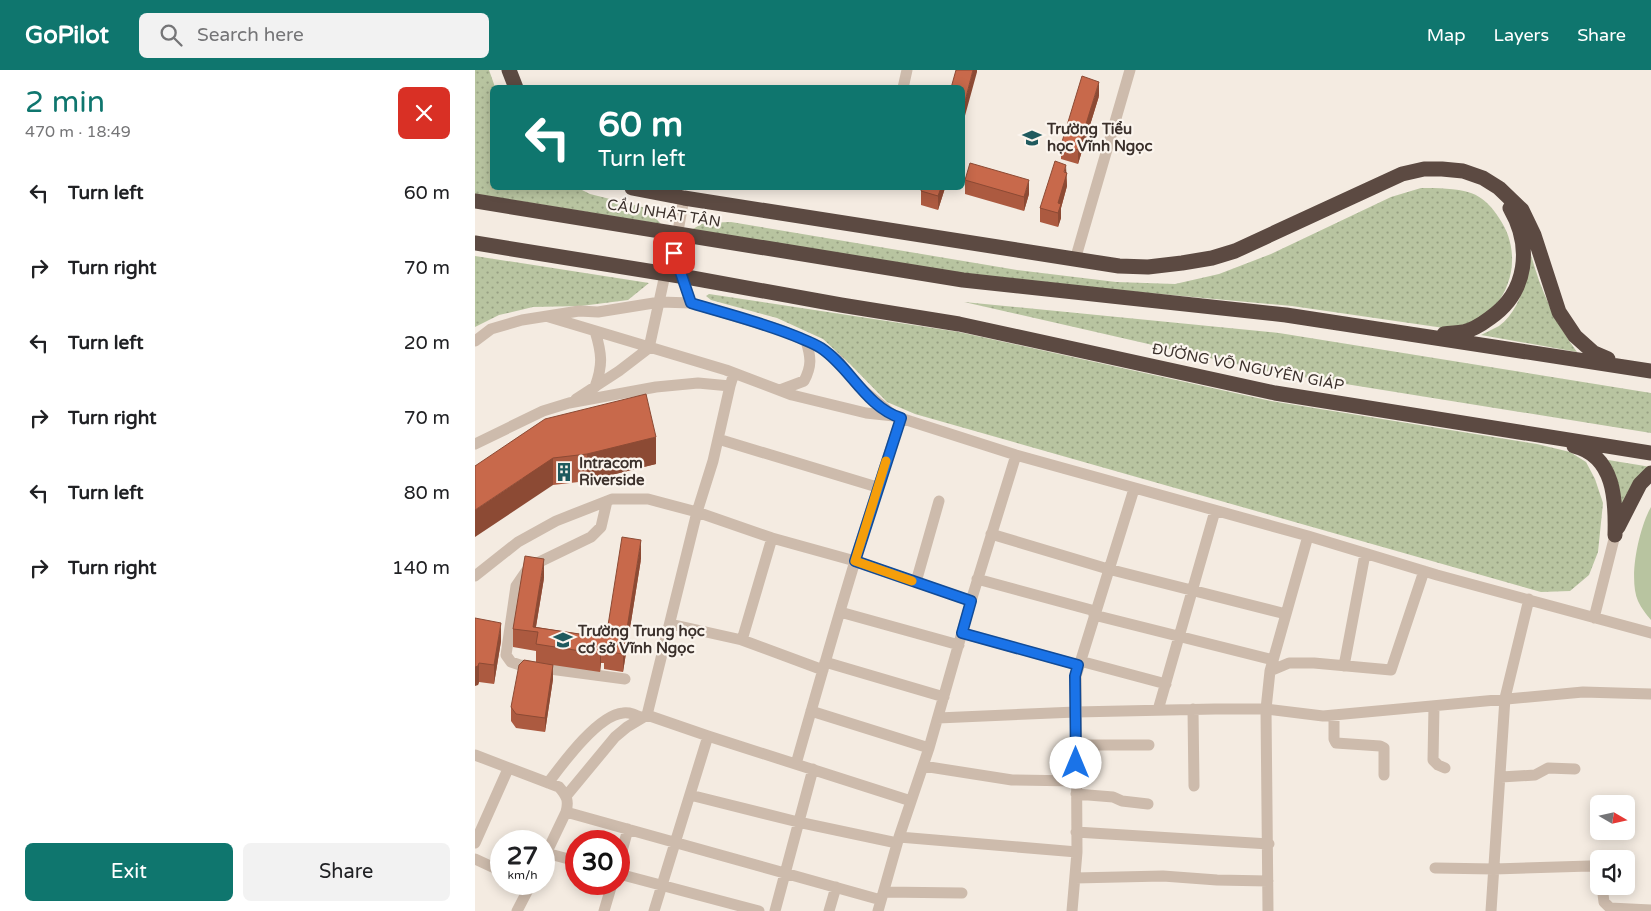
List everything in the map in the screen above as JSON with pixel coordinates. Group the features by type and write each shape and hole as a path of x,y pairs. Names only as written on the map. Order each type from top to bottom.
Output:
{"highway":[{"path":"509,70 515,85"},
{"path":"642,190 1075,260 1119,266 1148,267 1212,258 1235,251 1402,174 1423,169 1442,168 1463,171 1483,178 1499,188 1522,210 1534,235 1559,312 1575,336 1593,353 1651,370"},
{"path":"1360,326 1441,334 1464,332 1481,324 1506,305 1522,275 1524,257 1521,236 1514,214 1499,188"},
{"path":"475,195 700,230 847,262 963,280 1286,315 1651,370"},
{"name":"CẦU NHẬT TÂN","path":"475,201 847,262"},
{"path":"475,243 693,278 841,305"},
{"path":"475,249 691,284 841,305"},
{"name":"ĐƯỜNG VÕ NGUYÊN GIÁP","path":"841,305 959,324 1275,393 1651,453"},
{"path":"1514,431 1579,447 1596,456 1610,480 1615,508 1615,535"},
{"path":"1615,535 1630,501 1640,484 1651,473"}],"street":[{"path":"904,85 907,70"},
{"path":"1075,260 1130,70"},
{"path":"569,403 595,387 649,348 664,279 674,253 684,198"},
{"path":"674,253 691,303"},
{"path":"475,341 491,330 522,320 579,311 598,312 660,302 691,303 781,330 820,347 838,360 857,386 897,417"},
{"path":"549,317 734,373 792,395 866,413 897,417 1016,455 1134,489 1651,633"},
{"path":"595,331 601,352 601,371 595,387"},
{"path":"780,390 793,387 804,381 810,371 811,359 806,341"},
{"path":"567,795 615,737 645,716 697,512 713,461 734,373"},
{"path":"475,444 543,411 569,403 656,387 697,383 730,386"},
{"path":"796,764 897,417"},
{"path":"718,439 877,487"},
{"path":"881,901 898,840 929,748 977,579 1016,455"},
{"path":"1073,911 1077,852 1075,676 1134,489"},
{"path":"475,576 518,542 556,521 612,498 648,499 697,512 772,538 855,561 971,601"},
{"path":"607,501 601,528 591,537 529,567 516,586 506,656 511,662 520,665 625,679"},
{"path":"916,582 939,501"},
{"path":"1158,710 1215,511"},
{"path":"991,534 1108,569 1286,614"},
{"path":"1594,618 1615,535"},
{"path":"1268,911 1269,844 1265,782 1266,709 1272,665 1308,536"},
{"path":"742,640 772,538"},
{"path":"1344,666 1365,554"},
{"path":"977,579 1180,635 1272,665 1313,663 1391,670 1424,571"},
{"path":"1491,911 1505,698 1529,600"},
{"path":"840,612 959,645"},
{"path":"669,624 742,640 824,666 944,697"},
{"path":"962,633 1166,684"},
{"path":"938,718 1193,709 1266,709 1323,716 1583,692 1651,694"},
{"path":"1434,706 1433,760 1445,768"},
{"path":"1193,709 1194,786"},
{"path":"811,711 929,748"},
{"path":"548,783 592,730 611,717 622,713 645,716 911,801"},
{"path":"1334,715 1334,739 1337,743 1380,746 1384,748 1384,776"},
{"path":"654,911 708,736"},
{"path":"1076,745 1149,745"},
{"path":"475,755 559,787 567,795 569,804 555,835"},
{"path":"923,766 1012,780 1076,782"},
{"path":"1501,777 1535,775 1548,768 1575,769"},
{"path":"475,843 479,826 508,769"},
{"path":"775,911 813,769"},
{"path":"1076,794 1113,796 1122,801 1148,804"},
{"path":"690,795 798,822 898,840 1077,852"},
{"path":"566,812 881,901 962,893"},
{"path":"1076,832 1269,844"},
{"path":"475,859 490,866"},
{"path":"1435,868 1494,869 1590,866"},
{"path":"1075,878 1163,876 1268,881"},
{"path":"630,877 759,911"},
{"path":"829,911 836,887"},
{"path":"517,911 525,895"},
{"path":"604,911 609,895"},
{"path":"1603,895 1604,902 1610,908 1651,910"}],"green space":[{"path":"475,70 489,70 494,85 490,85 490,190 582,190 590,194 646,208 661,224 475,194"},
{"path":"1421,188 1459,190 1480,197 1497,214 1509,240 1512,251 1511,274 1502,296 1489,311 1461,327 1444,328 1292,306 848,262 693,229 703,223 731,222 1017,270 1116,282 1175,284 1219,274 1271,254 1391,197"},
{"path":"1531,255 1549,306 1577,352 1481,335 1499,326 1512,312 1525,284"},
{"path":"475,256 649,283 628,300 581,306 533,307 499,315 475,327"},
{"path":"709,294 959,332 1271,401 1537,444 1570,452 1586,462 1595,479 1603,503 1598,552 1589,575 1570,591 1541,592 915,414 887,402 823,339 777,318 711,300 706,296"},
{"path":"964,302 1279,333 1651,393 1651,433 1271,372"},
{"path":"1602,459 1651,467 1620,515"},
{"path":"1651,507 1651,620 1638,601 1634,580 1639,540"}],"building":[{"path":"956,70 973,70 965,101 965,85 952,85"},
{"path":"1082,76 1099,82 1078,150 1061,145"},
{"path":"1055,161 1066,165 1064,172 1067,173 1058,203 1061,204 1058,213 1040,208"},
{"path":"970,163 1029,180 1024,197 965,180"},
{"path":"921,190 940,190 938,196"},
{"path":"646,394 656,437 587,454 553,458 475,510 475,466 545,419"},
{"path":"622,537 641,540 623,654 604,651 605,645 601,645 600,654 536,644 538,632 513,629 525,556 544,559 533,627 606,638"},
{"path":"475,618 501,623 494,665 479,663 475,667"},
{"path":"524,660 553,665 545,718 516,714 511,707 519,665"}],"slow traffic":[{"path":"886,461 855,561 912,581"}],"place":[{"name":"Trường Tiểu học Vĩnh Ngọc","path":"1032,138"},
{"name":"Intracom Riverside","path":"564,472"},
{"name":"Trường Trung học cơ sở Vĩnh Ngọc","path":"563,640"}],"route":[{"path":"674,253 691,303 781,330 820,347 838,360 857,386 880,406 894,416 901,418 877,487 855,561 971,601 962,633 1078,665 1075,676 1076,763"}]}
